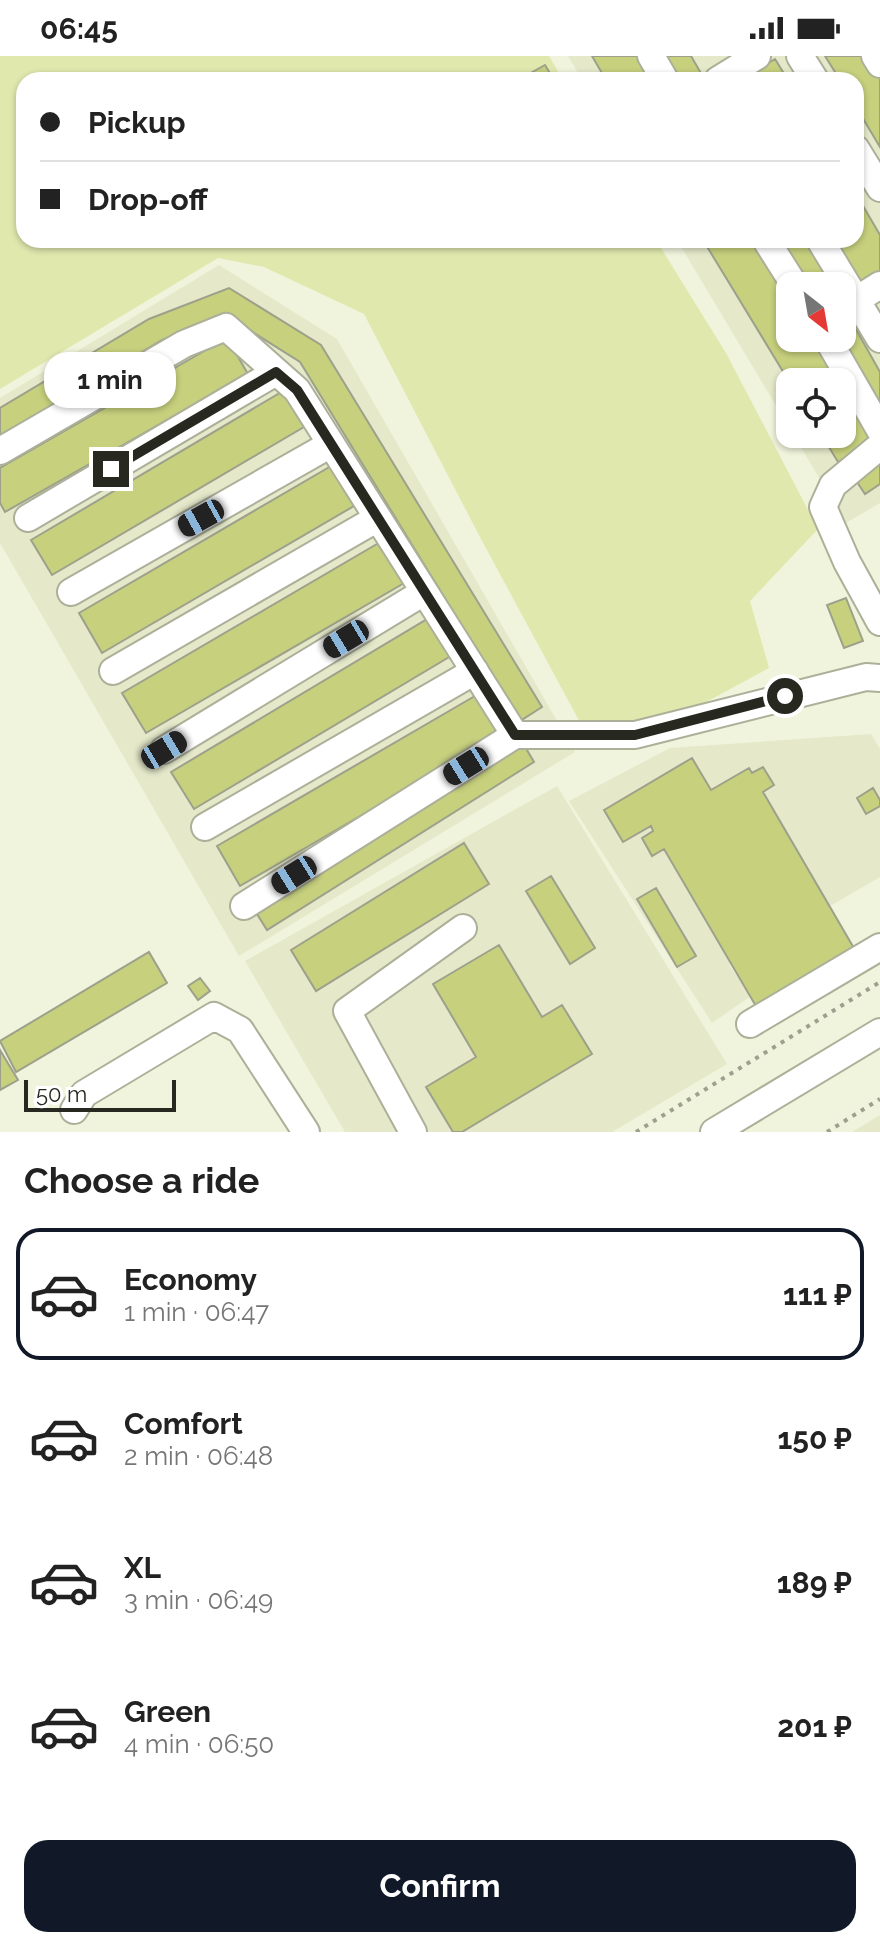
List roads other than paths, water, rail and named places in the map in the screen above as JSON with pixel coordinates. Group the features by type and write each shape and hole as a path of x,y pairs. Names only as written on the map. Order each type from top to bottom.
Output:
{"street":[{"path":"722,72 757,56"},
{"path":"875,56 880,64"},
{"path":"864,162 880,188"},
{"path":"771,248 786,272"},
{"path":"824,248 834,272"},
{"path":"856,300 880,285"},
{"path":"856,313 880,339"},
{"path":"0,451 184,344 226,327 297,390 515,735"},
{"path":"835,352 880,430"},
{"path":"28,518 276,372"},
{"path":"71,592 331,444"},
{"path":"880,446 833,485 823,507 847,562 880,622"},
{"path":"113,671 378,518"},
{"path":"164,750 424,592"},
{"path":"205,827 475,671"},
{"path":"244,906 515,735 635,735 866,677 880,678"},
{"path":"413,1132 347,1011 463,928"},
{"path":"750,1024 880,947"},
{"path":"74,1110 84,1094 214,1016 240,1030 306,1132"},
{"path":"714,1132 880,1032"}]}
